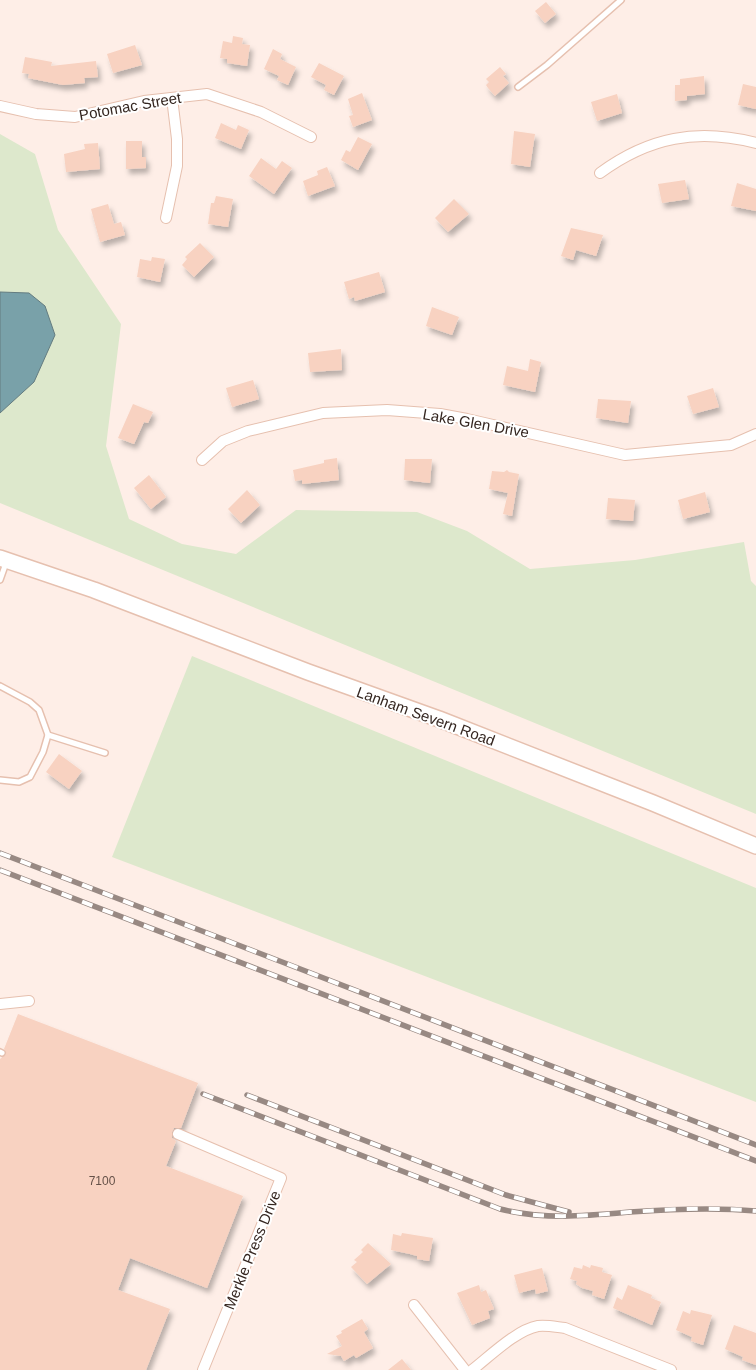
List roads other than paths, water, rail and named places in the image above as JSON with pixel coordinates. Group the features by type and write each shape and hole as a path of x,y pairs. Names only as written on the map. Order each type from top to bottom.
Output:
{"main road":[{"name":"Lanham Severn Road","path":"2,555 281,662 439,719 756,846"}],"street":[{"name":"Potomac Street","path":"0,106 36,114 75,117 144,101 207,94 261,112 312,137"},
{"path":"166,218 177,166 177,138 172,98"},
{"path":"600,173 637,149 674,138 721,136 756,143"},
{"name":"Lake Glen Drive","path":"202,460 223,441 248,431 323,413 387,410 440,414 625,455 731,445 756,434"},
{"path":"0,1004 29,1001"},
{"name":"Merkle Press Drive","path":"178,1134 281,1178 203,1370"},
{"path":"414,1305 465,1370"},
{"path":"472,1370 520,1334 538,1326 565,1328 671,1370"}],"lane":[{"path":"518,87 548,65 621,0"},
{"path":"0,580 2,555"},
{"path":"0,686 24,698 39,710 48,735 43,752 30,777 19,782 0,780"},
{"path":"48,735 105,753"}],"water":[{"path":"0,292 29,293 45,306 55,335 34,382 0,413"}],"railway":[{"path":"0,853 756,1145"},
{"path":"0,870 756,1161"},
{"path":"203,1094 500,1209 549,1216 693,1209 756,1211"},
{"path":"247,1095 506,1195 569,1212"}]}
